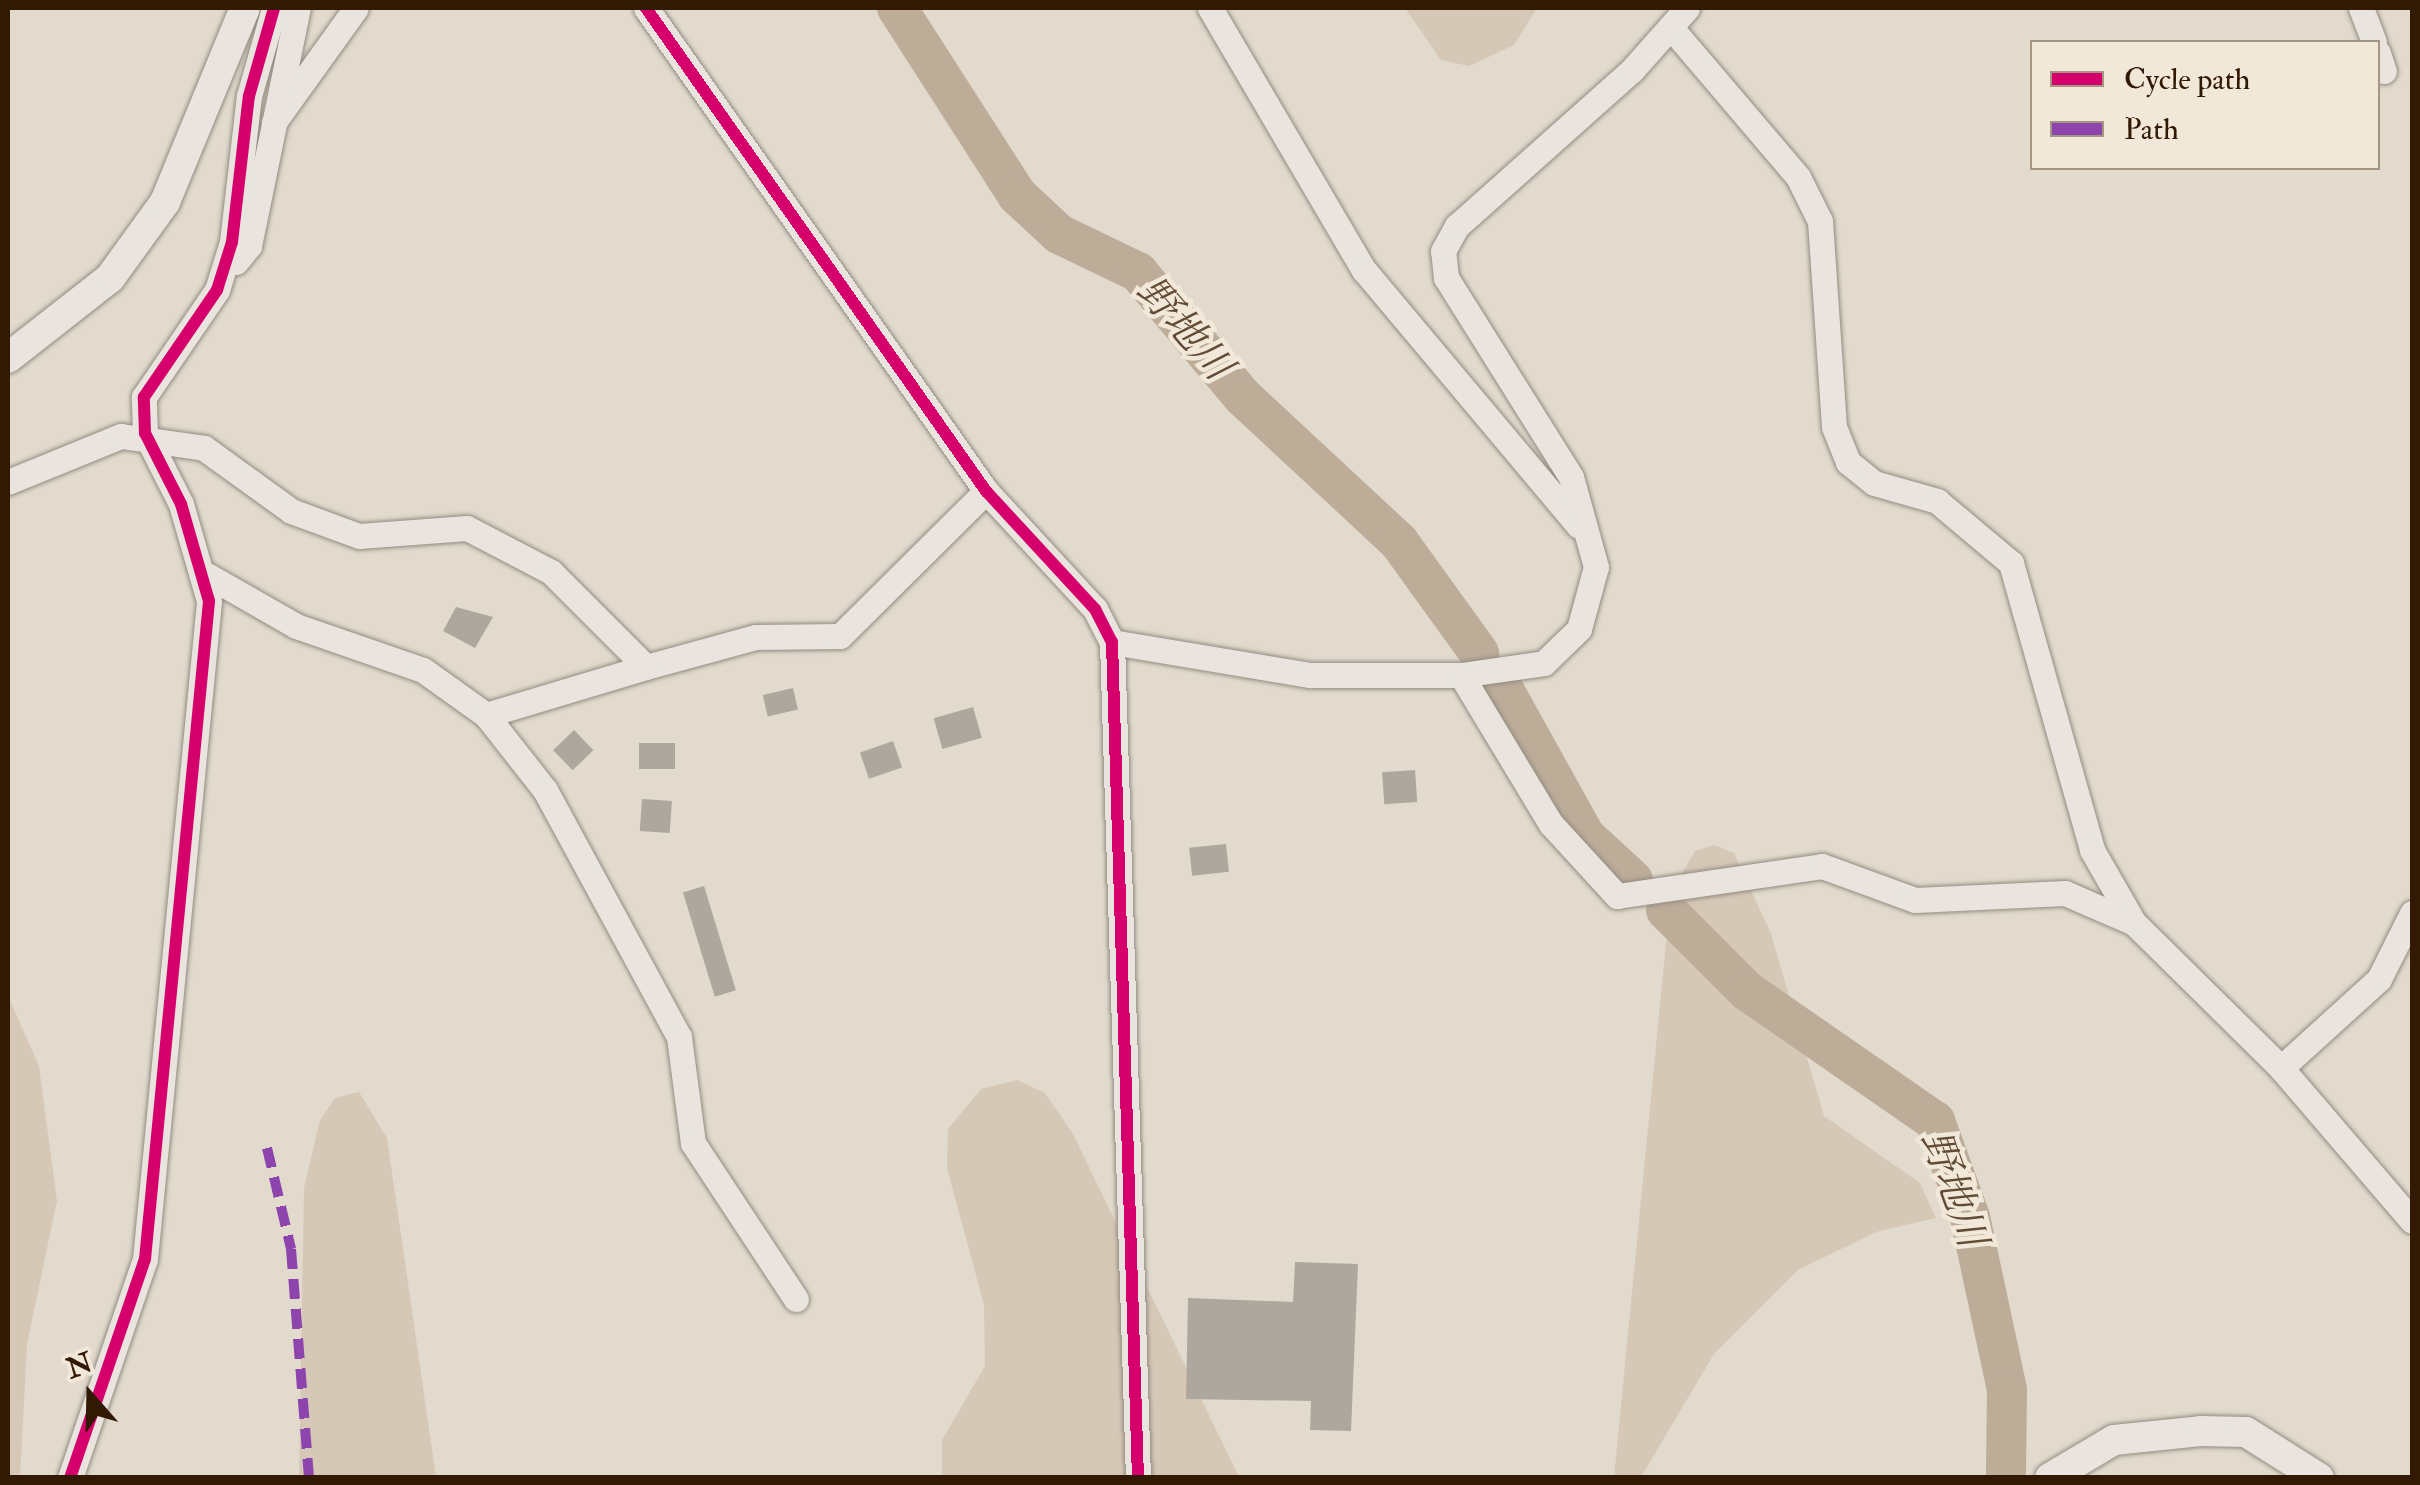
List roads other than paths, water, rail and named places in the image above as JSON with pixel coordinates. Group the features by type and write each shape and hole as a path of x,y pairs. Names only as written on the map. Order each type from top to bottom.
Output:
{"street":[{"path":"8,358 110,278 165,202 244,8"},
{"path":"70,1478 146,1259 207,575 145,433 144,397 226,262 249,96 274,8"},
{"path":"226,262 240,261 249,246 298,8"},
{"path":"274,122 356,8"},
{"path":"646,8 986,491 1095,608 1112,642 1138,1478"},
{"path":"1210,8 1364,270 1585,534"},
{"path":"1112,642 1310,675 1461,675 1544,663 1579,629 1596,567 1572,477 1446,278 1443,251 1456,226 1673,30 1687,8"},
{"path":"2361,8 2373,40"},
{"path":"1673,30 1798,177 1820,220 1834,426 1848,462 1874,483 1937,501 2011,563 2092,850 2134,923 2281,1068 2412,1221"},
{"path":"8,482 145,433 236,463 291,512 358,536 467,528 551,572 646,667"},
{"path":"486,715 756,637 840,636 986,491"},
{"path":"207,575 296,626 424,670 486,715 545,790 679,1037 693,1143 796,1299"},
{"path":"1461,675 1551,824 1617,896 1822,866 1915,900 2028,889 2065,893 2134,923"},
{"path":"2281,1068 2379,979 2412,913"},
{"path":"2050,1478 2114,1440 2184,1432 2246,1432 2319,1478"}],"waterway":[{"name":"野地川","path":"897,8 1017,195 1059,234 1138,272 1243,397 1399,542 1479,653"},
{"name":"野地川","path":"1503,688 1585,836 1633,880"},
{"name":"野地川","path":"1666,910 1747,991 1935,1121 1970,1217 2007,1390 2006,1473"}]}
